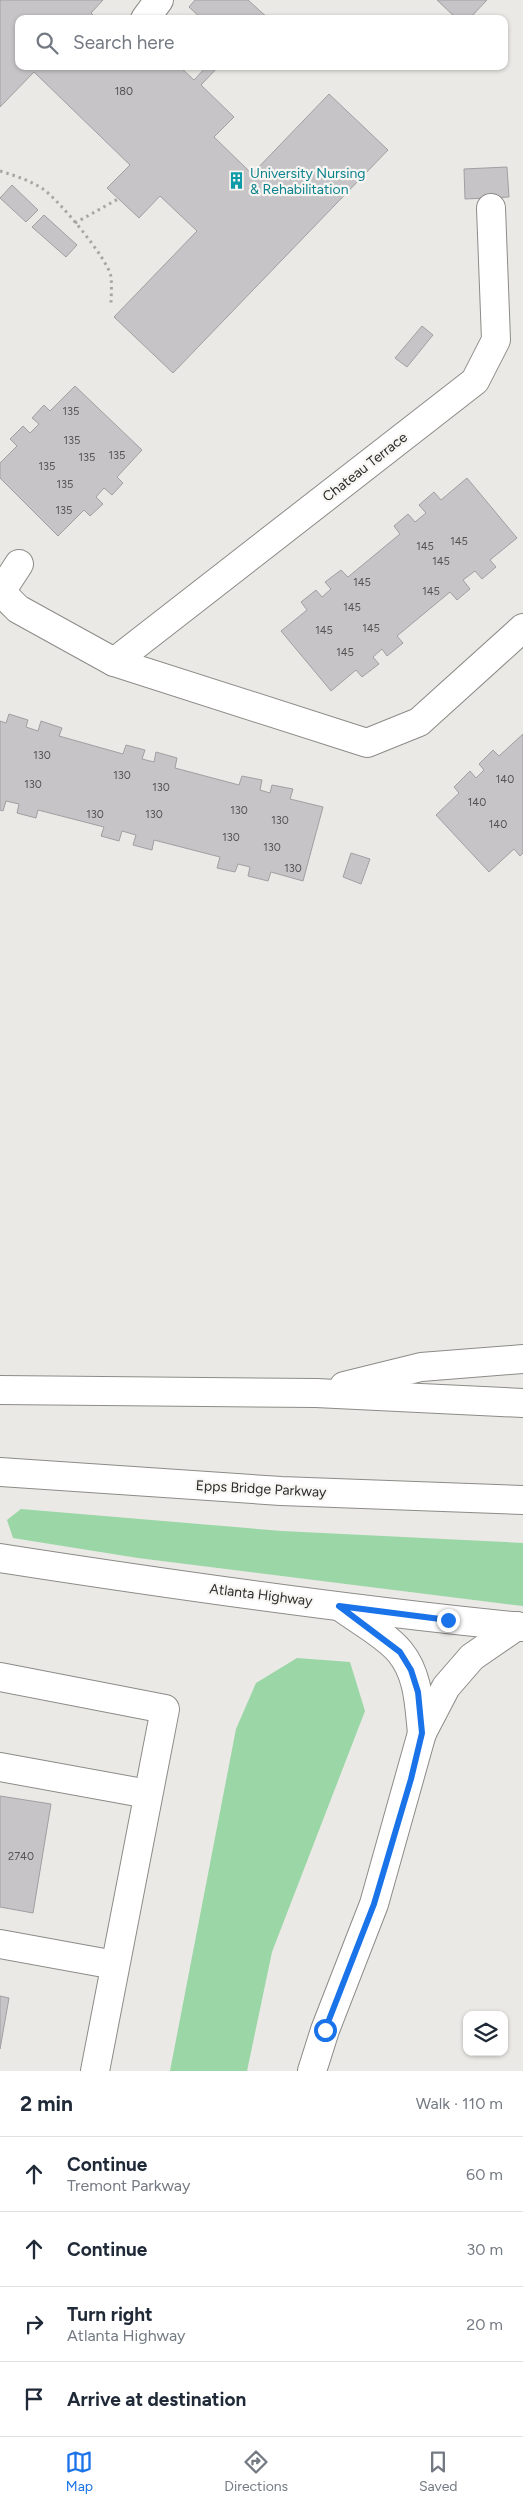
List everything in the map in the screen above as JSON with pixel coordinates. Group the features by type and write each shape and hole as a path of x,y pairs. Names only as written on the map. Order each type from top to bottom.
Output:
{"main road":[{"path":"148,15 159,0"},
{"name":"Chateau Terrace","path":"114,662 475,381 496,340 491,208"},
{"path":"19,564 0,592 18,609 114,662 367,743 419,722 523,628"},
{"path":"316,1393 421,1367 523,1359"},
{"path":"0,1390 316,1393 523,1403"},
{"name":"Epps Bridge Parkway","path":"0,1472 281,1491 523,1500"},
{"name":"Atlanta Highway","path":"0,1558 339,1606 520,1627"},
{"path":"339,1606 400,1652 411,1670 418,1692 422,1733"},
{"path":"312,2071 325,2030 374,1904 411,1779 422,1733 446,1687 468,1662 520,1627"},
{"path":"0,1677 165,1709 95,2071"},
{"path":"0,1767 148,1794"},
{"path":"0,1944 115,1965"}],"path":[{"path":"0,171 27,179 45,190 75,223 104,262 111,276 111,305"},
{"path":"75,223 118,199"}],"green space":[{"path":"21,1509 282,1531 523,1543 523,1606 138,1558 13,1538 7,1520"},
{"path":"297,1658 350,1662 365,1711 272,1952 247,2071 170,2071 236,1729 256,1683"}],"building":[{"name":"University Nursing & Rehabilitation","path":"0,0 103,0 91,13 93,15 15,15 15,70 183,70 194,80 203,70 215,70 201,85 234,117 214,137 252,174 329,94 388,150 173,373 114,317 197,231 160,196 139,218 107,188 130,165 34,72 0,107"},
{"path":"195,0 248,0 265,15 198,15 189,7"},
{"path":"437,0 487,0 473,15 453,15"},
{"path":"507,167 509,197 465,199 464,169"},
{"path":"12,185 38,210 26,222 0,198"},
{"path":"44,215 77,245 66,257 32,227"},
{"path":"422,326 433,335 407,367 395,358"},
{"path":"75,386 142,450 117,477 123,483 112,495 104,488 96,497 103,504 90,516 84,510 58,536 0,478 0,463 17,446 10,439 23,426 30,433 39,424 32,418 44,405 50,411"},
{"path":"467,478 517,538 490,560 496,567 482,579 475,571 463,580 470,589 457,600 450,592 397,636 403,643 387,656 382,649 373,657 379,664 362,677 356,670 331,691 281,631 307,610 301,602 316,590 322,597 331,589 325,582 341,570 348,577 400,534 394,526 408,514 415,522 426,513 419,505 434,492 441,500"},
{"path":"9,714 28,720 26,727 38,731 41,721 62,728 59,736 123,754 126,745 145,750 142,759 154,762 156,752 177,758 175,768 239,785 242,776 262,780 260,790 270,793 272,785 293,789 290,799 323,807 303,881 271,872 268,881 248,876 250,867 238,864 235,872 217,868 220,857 154,840 152,850 133,845 136,835 122,831 119,841 101,836 104,827 38,810 36,818 17,813 19,804 6,801 3,811 0,810 0,721 6,723"},
{"path":"523,734 523,853 520,856 514,849 489,872 436,815 459,793 454,787 470,771 476,778 484,770 479,764 493,750 499,756"},
{"path":"351,853 370,859 361,884 343,877"},
{"path":"0,1796 51,1804 33,1913 0,1907"},
{"path":"0,1996 9,1998 0,2049"}],"place":[{"name":"University Nursing & Rehabilitation","path":"236,181"}],"route":[{"path":"325,2030 374,1904 411,1779 422,1733 418,1692 411,1670 400,1652 339,1606 448,1620"}]}
